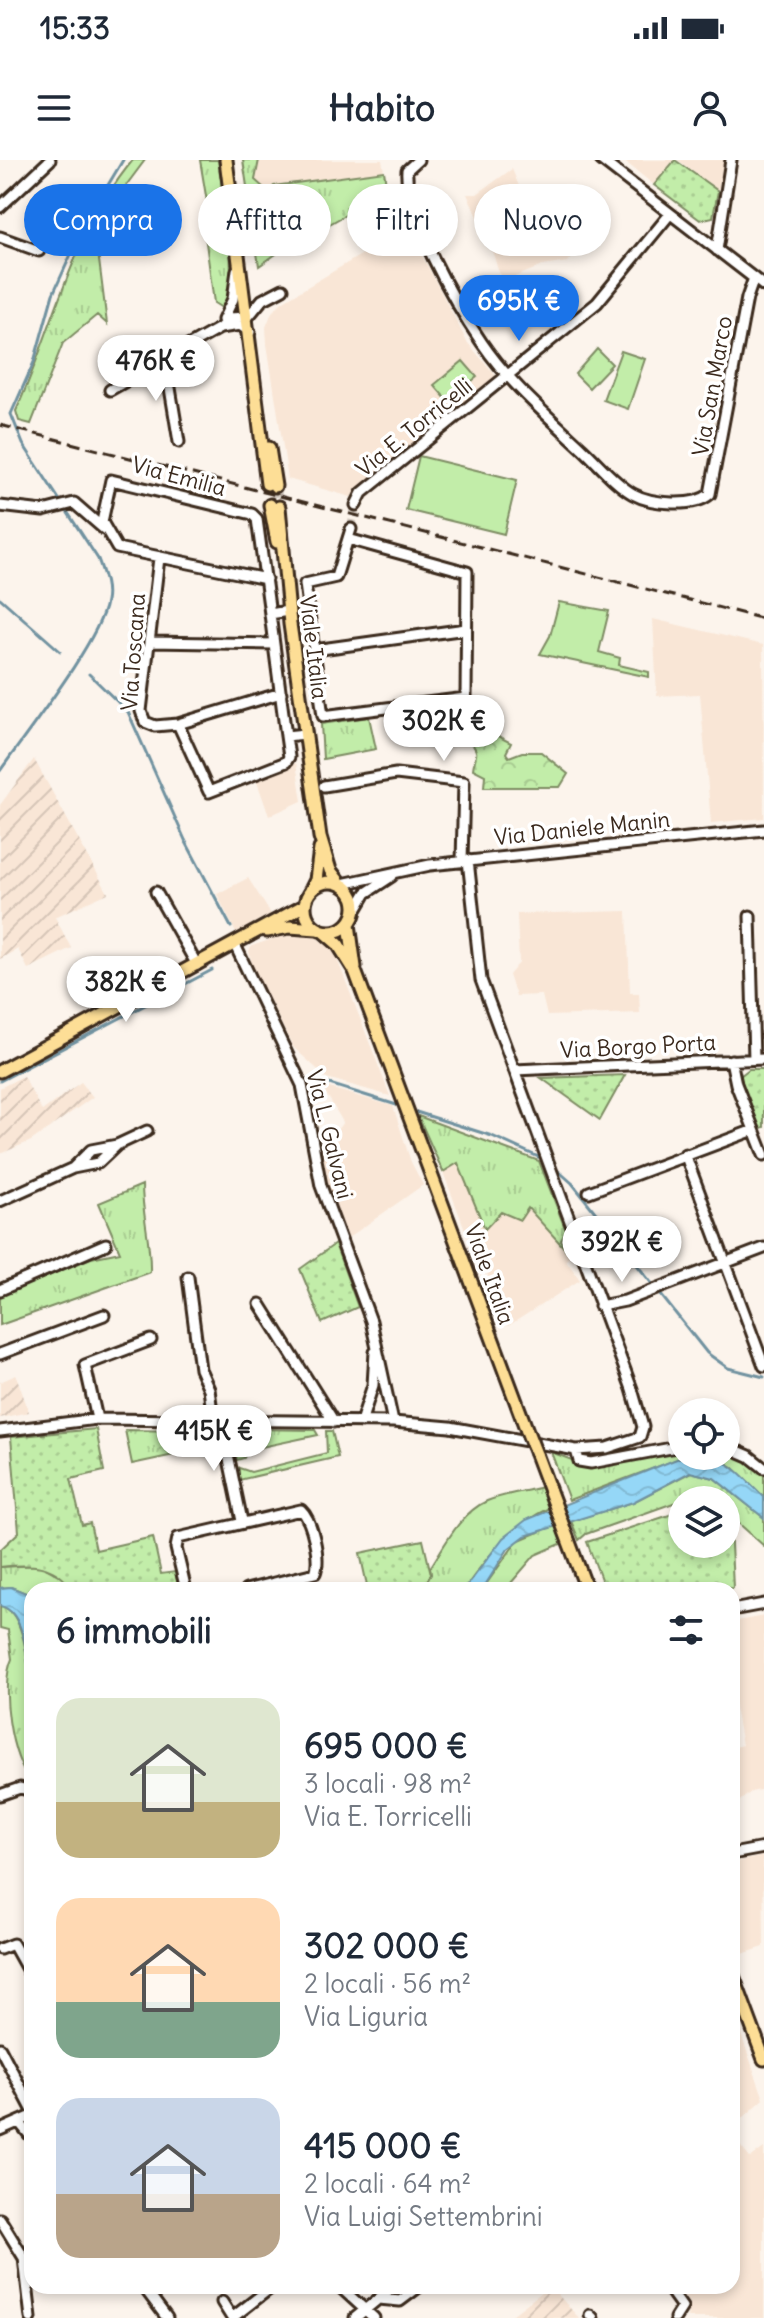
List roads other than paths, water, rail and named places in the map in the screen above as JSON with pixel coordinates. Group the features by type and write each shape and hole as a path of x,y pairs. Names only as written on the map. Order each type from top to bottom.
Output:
{"main road":[{"path":"226,160 271,485"},
{"name":"Viale Italia","path":"274,506 320,837 330,870 341,884"},
{"name":"Viale Italia","path":"311,891 319,865 320,837"},
{"path":"261,931 290,927 337,932 349,924 356,910 353,895 341,884 324,882 311,891 305,905 308,920 320,930"},
{"path":"0,1071 305,905"},
{"name":"Viale Italia","path":"349,924 355,971"},
{"name":"Viale Italia","path":"320,930 338,944 355,971 584,1582"},
{"path":"740,1994 764,2059"}],"street":[{"path":"0,220 1,205 50,160"},
{"path":"418,160 407,170 414,215 472,328 507,374"},
{"path":"601,160 764,286"},
{"path":"717,250 731,160"},
{"name":"Via E. Torricelli","path":"356,505 362,493 597,303 670,214"},
{"path":"0,237 24,246"},
{"path":"220,328 233,299 239,258"},
{"name":"Via San Marco","path":"507,374 631,493 658,502 704,498 712,488 747,298 754,278"},
{"path":"110,390 220,328 229,318 248,317 262,300 283,289"},
{"path":"220,328 240,325 250,332"},
{"path":"165,358 179,442"},
{"name":"Via Emilia","path":"104,529 102,515 114,478 252,514 257,519 270,614"},
{"path":"0,506 35,512 59,509 70,503 82,507 104,529 117,548 266,579"},
{"path":"350,534 467,572 466,698 323,716 310,621 305,584 336,577 350,534"},
{"name":"Via Toscana","path":"159,558 142,717 155,726 178,724"},
{"path":"281,693 178,724 209,792 286,762 289,757 281,693 270,614 288,611"},
{"path":"290,624 310,621"},
{"path":"314,650 466,629"},
{"path":"149,642 274,644"},
{"path":"299,690 319,688"},
{"path":"286,736 305,734"},
{"path":"0,1431 97,1419 393,1422 450,1427 576,1450 624,1444 637,1439 643,1431 632,1389 479,972 465,860 464,782 396,774 324,786"},
{"name":"Via Daniele Manin","path":"341,884 405,869 465,860 764,830"},
{"name":"Via Daniele Manin","path":"356,910 366,893 405,869"},
{"path":"156,892 197,965"},
{"path":"750,916 758,997 759,1059"},
{"name":"Via L. Galvani","path":"235,945 302,1085 324,1198 376,1338 393,1422"},
{"name":"Via Borgo Porta","path":"514,1070 759,1059"},
{"path":"731,1060 736,1084 764,1155"},
{"path":"589,1192 754,1130"},
{"path":"0,1201 73,1168 91,1150 117,1145 147,1131"},
{"path":"685,1154 764,1366"},
{"path":"0,1290 106,1244"},
{"path":"600,1306 657,1289 764,1248"},
{"path":"188,1277 200,1369 210,1393 242,1521"},
{"path":"260,1304 334,1422"},
{"path":"0,1354 104,1315"},
{"path":"361,1422 373,1385 376,1338"},
{"path":"97,1419 85,1365 151,1340"},
{"path":"576,1450 579,1461 591,1463 668,1449"},
{"path":"740,1452 764,1468"},
{"path":"184,1582 176,1548 178,1538 301,1510 307,1517 318,1563 311,1575 281,1582"},
{"path":"740,1608 764,1604"},
{"path":"0,1795 24,1789"},
{"path":"740,1852 764,1848"},
{"path":"0,1949 13,1944 24,1964"},
{"path":"0,2048 24,2094"},
{"path":"0,2130 24,2120"},
{"path":"19,2122 24,2128"},
{"path":"0,2219 24,2258"},
{"path":"28,2294 31,2318"},
{"path":"149,2294 167,2318"},
{"path":"222,2302 232,2318 263,2294"},
{"path":"347,2294 374,2318"},
{"path":"355,2318 385,2294"},
{"path":"379,2299 400,2301 409,2294"},
{"path":"673,2294 682,2307 675,2318"}],"water":[{"path":"668,1462 668,1470 736,1470 764,1497 764,1518 740,1499 740,1486 724,1486 714,1478 690,1472 633,1502 525,1536 508,1549 487,1582 470,1582 503,1538 526,1520"},
{"path":"11,1587 24,1592 24,1642 18,1622 10,1611 0,1606 0,1588"}],"waterway":[{"path":"0,771 76,663 101,619 106,602 106,585 98,559 23,444 11,414 34,362 53,294 84,225 123,160"},
{"path":"0,598 60,651"},
{"path":"89,674 128,712 185,840 231,927"},
{"path":"0,1081 212,970"},
{"path":"323,1082 403,1107"},
{"path":"410,1110 492,1136 545,1160"},
{"path":"554,1167 572,1183 707,1353 728,1368 764,1377"}],"tunnel":[{"path":"275,486 279,507"},
{"path":"351,529 356,505"}],"railway":[{"path":"0,425 764,619"}]}
